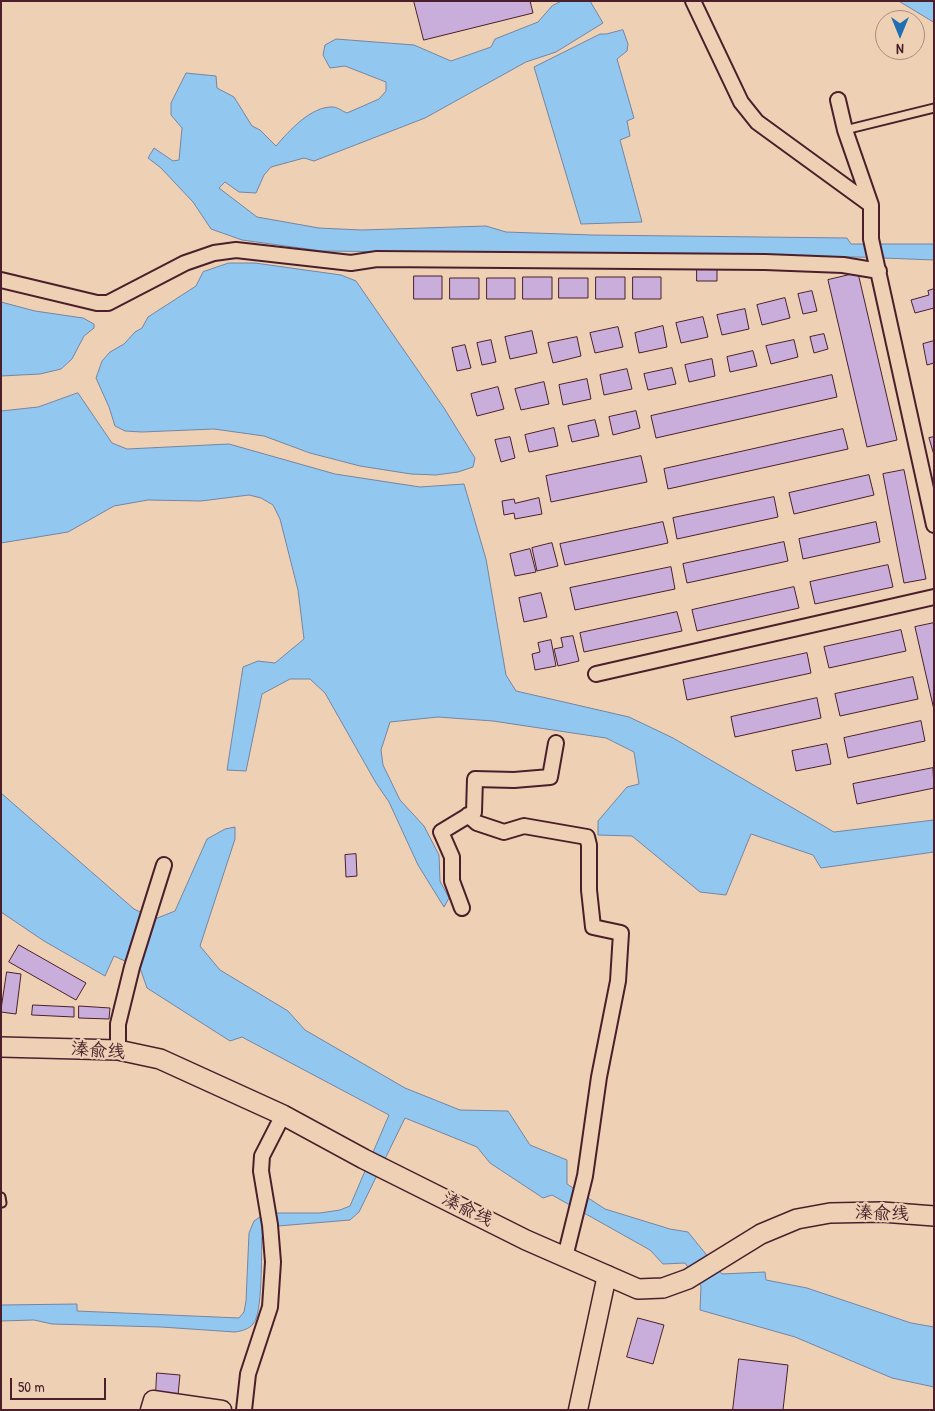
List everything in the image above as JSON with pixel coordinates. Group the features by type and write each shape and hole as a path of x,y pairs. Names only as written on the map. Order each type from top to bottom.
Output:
{"main road":[{"name":"溱俞线","path":"1,1047 118,1050 160,1059 282,1115 364,1159 526,1240 638,1289 663,1288 688,1280 761,1234 796,1219 830,1213 882,1212 934,1216"}],"street":[{"path":"692,1 741,102 757,122 872,205"},
{"path":"838,100 845,130 872,205 871,239 934,525"},
{"path":"1,280 97,303 108,303 185,263 214,253 236,250 351,263 377,259 765,262 878,266"},
{"path":"596,674 934,597"},
{"path":"462,908 452,881 452,857 441,832 474,812 475,779 514,780 550,777 556,743"},
{"path":"468,815 477,823 504,832 524,826 587,837 590,845 589,890 593,927 621,933 618,981 599,1077 585,1176 565,1257"},
{"path":"118,1050 118,1024 132,967 164,865"},
{"path":"244,1410 248,1374 270,1307 272,1271 270,1225 261,1171 262,1156 282,1115"},
{"path":"578,1410 606,1276"},
{"path":"150,1410 153,1400 222,1410"}],"lane":[{"path":"845,130 934,108"},
{"path":"1,1197 2,1203"}],"water":[{"path":"562,1 590,1 603,23 556,52 526,62 425,118 314,161 304,158 271,167 264,175 256,193 239,192 225,182 219,188 257,217 319,228 362,230 486,226 506,232 592,235 847,238 851,244 934,244 934,260 857,257 322,251 242,240 211,229 193,202 161,168 148,158 154,148 173,161 179,160 182,128 171,115 171,103 186,73 216,76 217,88 234,97 252,126 260,130 276,146 301,120 317,111 333,107 347,113 379,99 386,91 386,82 345,66 330,68 323,55 325,45 336,39 414,45 451,61 491,47 495,39 538,22 552,6"},
{"path":"899,1 934,1 934,22 925,17 925,10 914,10"},
{"path":"623,30 628,44 627,51 617,59 634,118 627,121 630,136 620,140 642,222 581,224 534,67 600,34"},
{"path":"229,263 255,263 341,275 356,281 444,408 475,458 473,467 458,472 436,475 411,474 360,466 310,453 264,436 214,429 125,431 115,426 96,378 102,361 110,352 124,344 135,332 142,328 148,317 196,286 203,272"},
{"path":"1,302 35,311 83,318 94,324 94,328 84,336 72,359 61,369 40,374 1,376"},
{"path":"78,393 112,443 127,449 229,444 335,474 420,487 464,484 486,559 506,675 516,691 629,717 673,738 834,832 934,820 934,852 821,868 813,855 751,834 726,895 700,892 632,836 598,835 598,821 627,787 639,784 634,752 606,738 493,721 438,717 390,722 381,750 383,765 400,800 424,826 439,855 440,881 449,898 444,907 418,865 389,802 376,783 325,693 310,679 290,679 262,694 246,771 227,770 243,667 258,661 275,663 304,639 298,590 280,519 273,505 261,498 249,495 201,501 148,500 114,506 68,532 1,543 1,411 38,407"},
{"path":"1,793 134,909 155,919 175,911 207,839 225,829 235,827 235,839 200,946 220,970 288,1011 305,1030 405,1088 460,1110 508,1111 530,1145 567,1160 567,1184 605,1209 670,1229 688,1232 722,1274 765,1272 766,1280 807,1288 911,1323 934,1327 934,1387 892,1378 795,1337 700,1310 701,1286 685,1263 663,1264 650,1250 552,1195 543,1198 490,1163 477,1147 405,1118 359,1212 350,1220 278,1226 266,1229 262,1237 261,1283 258,1308 253,1324 247,1328 235,1332 161,1327 52,1324 34,1320 1,1321 1,1305 77,1304 77,1311 239,1318 244,1312 246,1301 249,1233 254,1221 263,1215 277,1213 320,1213 340,1210 350,1206 389,1115 242,1037 230,1041 147,988 140,968 114,956 105,976 44,941 1,912"}],"building":[{"path":"414,1 530,1 533,13 424,40"},
{"path":"697,267 717,267 717,281 697,281"},
{"path":"858,273 897,440 867,447 828,280"},
{"path":"414,276 442,276 442,299 414,299"},
{"path":"523,277 552,277 552,299 523,299"},
{"path":"596,277 625,277 625,299 596,299"},
{"path":"633,277 661,277 661,299 633,299"},
{"path":"450,278 479,278 479,299 450,299"},
{"path":"487,278 515,278 515,299 487,299"},
{"path":"559,278 588,278 588,298 559,298"},
{"path":"934,289 934,308 915,313 911,300 929,295 928,291"},
{"path":"812,291 817,311 803,314 798,294"},
{"path":"785,298 790,318 762,325 757,305"},
{"path":"745,309 749,329 722,335 717,315"},
{"path":"703,317 708,337 681,343 676,323"},
{"path":"663,326 667,347 639,353 635,333"},
{"path":"618,327 623,347 595,353 590,333"},
{"path":"532,331 537,353 510,359 505,337"},
{"path":"824,334 828,349 814,353 810,337"},
{"path":"577,337 581,356 553,363 548,343"},
{"path":"491,340 496,362 482,365 477,343"},
{"path":"794,340 798,357 771,364 766,346"},
{"path":"934,341 934,363 927,365 923,344"},
{"path":"465,345 471,368 457,371 452,348"},
{"path":"753,351 757,366 730,372 727,357"},
{"path":"712,359 715,376 689,382 685,365"},
{"path":"672,368 676,384 648,390 644,374"},
{"path":"627,369 632,389 604,395 600,375"},
{"path":"832,375 837,397 656,438 651,416"},
{"path":"587,379 591,399 563,405 559,385"},
{"path":"544,382 549,404 521,410 515,389"},
{"path":"498,387 504,409 477,416 471,394"},
{"path":"636,411 640,428 613,435 609,417"},
{"path":"595,420 599,436 572,442 568,426"},
{"path":"554,428 558,446 529,452 525,435"},
{"path":"843,429 848,449 668,489 664,469"},
{"path":"510,437 515,458 501,462 495,440"},
{"path":"934,437 934,455 929,438"},
{"path":"641,456 647,482 551,502 546,476"},
{"path":"904,470 926,579 904,583 883,474"},
{"path":"869,475 874,495 794,514 789,493"},
{"path":"774,497 778,517 677,539 673,518"},
{"path":"539,498 542,514 515,519 514,513 504,515 502,501 514,499 515,503"},
{"path":"663,522 668,543 565,565 560,544"},
{"path":"876,522 880,542 803,559 799,539"},
{"path":"784,542 788,561 687,583 683,564"},
{"path":"552,543 558,566 537,571 532,548"},
{"path":"530,549 536,572 515,576 510,554"},
{"path":"888,565 893,587 815,604 810,582"},
{"path":"671,567 675,589 575,610 570,588"},
{"path":"794,587 799,608 697,631 692,610"},
{"path":"541,593 547,617 524,622 519,598"},
{"path":"677,612 682,631 584,652 580,633"},
{"path":"934,623 934,710 915,627"},
{"path":"901,630 906,651 829,668 824,647"},
{"path":"573,636 579,661 558,666 554,649 563,647 561,638"},
{"path":"551,640 556,666 535,670 532,654 540,652 538,643"},
{"path":"807,653 811,673 687,700 683,680"},
{"path":"913,677 918,699 840,716 835,694"},
{"path":"817,698 821,718 735,737 731,717"},
{"path":"921,721 925,741 848,758 844,738"},
{"path":"827,744 831,764 796,771 792,751"},
{"path":"933,768 934,788 857,804 853,784"},
{"path":"356,854 357,876 346,877 345,855"},
{"path":"19,945 86,983 76,1000 9,962"},
{"path":"7,972 21,974 16,1014 1,1012"},
{"path":"33,1005 74,1007 74,1017 32,1015"},
{"path":"79,1006 110,1008 109,1019 79,1018"},
{"path":"638,1318 664,1325 653,1364 627,1357"},
{"path":"739,1359 788,1365 783,1410 733,1410"},
{"path":"157,1373 180,1375 178,1395 156,1394"}]}
